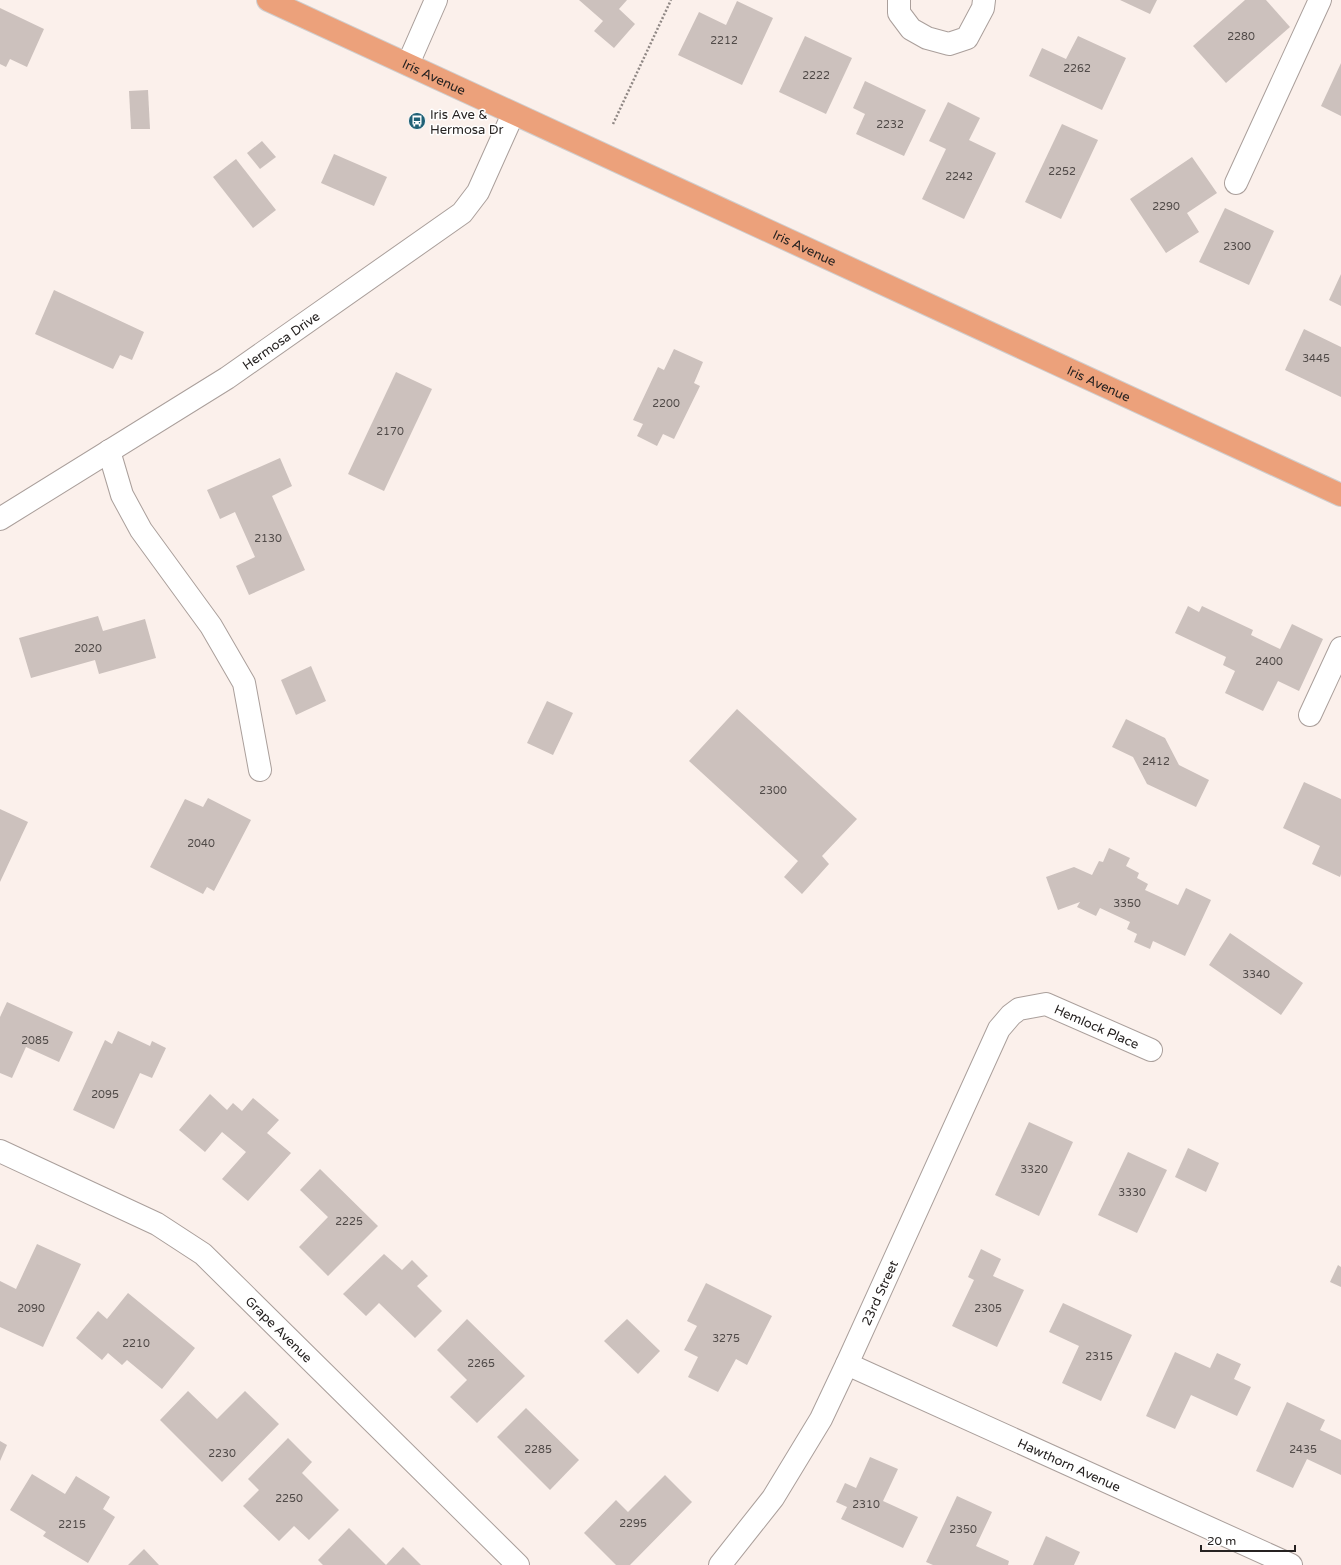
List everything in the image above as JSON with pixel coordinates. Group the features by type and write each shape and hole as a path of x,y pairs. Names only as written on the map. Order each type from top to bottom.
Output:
{"main road":[{"name":"Iris Avenue","path":"268,0 1341,495"}],"street":[{"path":"408,64 436,0"},
{"path":"898,0 899,13 911,29 927,38 949,44 967,38 983,8 984,0"},
{"path":"1236,183 1320,0"},
{"name":"Hermosa Drive","path":"0,518 227,378 462,213 478,192 513,114"},
{"path":"109,451 122,495 141,530 211,626 244,683 260,770"},
{"path":"1310,715 1341,648"},
{"name":"Hemlock Place","path":"1019,1009 1046,1004 1151,1050"},
{"name":"23rd Street","path":"720,1565 773,1498 821,1419 999,1029 1011,1015 1019,1009"},
{"name":"Grape Avenue","path":"0,1151 157,1224 202,1254 518,1565"},
{"name":"Hawthorn Avenue","path":"847,1364 1291,1565"}],"path":[{"path":"613,124 672,0"}],"building":[{"path":"579,0 627,0 619,9 635,24 614,48 594,31 603,21"},
{"path":"1120,0 1157,0 1150,14"},
{"path":"1245,0 1266,0 1290,27 1226,83 1193,46"},
{"path":"737,1 773,18 742,85 678,55 699,12 726,25"},
{"path":"0,8 44,29 27,67 10,59 6,67 0,64"},
{"path":"805,36 852,58 826,114 779,92"},
{"path":"1078,36 1126,58 1102,110 1029,76 1042,48 1066,59"},
{"path":"1341,63 1341,116 1321,106"},
{"path":"865,81 926,110 904,156 856,134 865,114 853,108"},
{"path":"148,90 150,129 131,129 129,91"},
{"path":"948,102 980,118 969,140 996,153 964,219 922,199 946,149 929,141"},
{"path":"1062,124 1098,140 1061,219 1025,202"},
{"path":"262,141 276,157 260,169 247,153"},
{"path":"334,154 387,177 374,206 321,183"},
{"path":"1192,157 1217,193 1187,213 1199,232 1166,253 1130,199"},
{"path":"236,159 276,210 253,228 213,177"},
{"path":"1225,208 1274,231 1249,285 1199,262"},
{"path":"1341,274 1341,306 1329,300"},
{"path":"54,290 144,332 132,360 120,355 113,369 35,334"},
{"path":"1304,329 1341,347 1341,397 1285,370"},
{"path":"674,349 703,362 694,383 700,386 674,439 663,434 657,446 637,436 643,424 633,420 658,367 664,370"},
{"path":"396,372 432,389 384,491 348,474"},
{"path":"280,458 292,486 272,496 305,570 249,595 236,566 255,557 235,512 220,519 207,490"},
{"path":"1188,606 1199,612 1202,606 1253,630 1251,635 1280,649 1292,624 1323,639 1299,691 1278,681 1263,711 1225,693 1235,671 1223,665 1226,657 1175,633"},
{"path":"98,616 103,631 145,619 156,658 99,674 95,660 31,678 19,638"},
{"path":"311,666 326,701 296,715 281,680"},
{"path":"547,701 573,713 553,755 527,743"},
{"path":"737,709 857,819 822,856 829,864 802,894 784,877 798,861 689,761"},
{"path":"1126,719 1165,738 1179,765 1209,780 1196,807 1147,784 1133,757 1112,747"},
{"path":"1304,782 1341,799 1340,877 1312,864 1320,846 1283,828"},
{"path":"208,798 251,820 214,891 207,887 203,894 150,867 185,799 203,807"},
{"path":"0,809 28,822 0,882"},
{"path":"1109,848 1130,858 1126,866 1139,873 1137,878 1148,884 1145,890 1178,905 1186,888 1211,900 1185,956 1153,941 1150,949 1134,942 1137,934 1127,929 1130,922 1100,908 1096,916 1077,907 1080,902 1058,910 1046,877 1074,867 1092,875 1099,861 1103,862"},
{"path":"1230,933 1303,983 1281,1015 1209,965"},
{"path":"7,1002 73,1032 59,1062 26,1047 12,1078 0,1073 0,1017"},
{"path":"118,1031 150,1046 152,1041 166,1048 152,1078 140,1073 114,1129 73,1110 105,1040 112,1044"},
{"path":"210,1094 227,1110 233,1103 242,1111 253,1098 279,1120 267,1133 291,1153 248,1201 222,1179 246,1152 222,1132 205,1152 179,1130"},
{"path":"1029,1122 1073,1142 1039,1216 995,1195"},
{"path":"1188,1148 1219,1163 1206,1192 1175,1177"},
{"path":"1128,1152 1167,1170 1137,1233 1098,1215"},
{"path":"320,1169 378,1226 328,1276 299,1247 328,1217 300,1190"},
{"path":"37,1244 81,1264 43,1347 0,1327 0,1281 16,1289"},
{"path":"981,1249 1001,1259 993,1276 1024,1290 997,1347 952,1326 974,1280 968,1277"},
{"path":"384,1254 402,1270 412,1260 428,1276 417,1286 442,1311 415,1338 379,1303 366,1316 343,1294"},
{"path":"1338,1265 1341,1267 1341,1287 1330,1282"},
{"path":"706,1283 772,1316 747,1365 736,1359 718,1392 688,1377 698,1357 684,1350 697,1326 687,1321"},
{"path":"128,1293 195,1348 162,1389 127,1360 122,1365 108,1353 102,1360 76,1338 98,1311 107,1319"},
{"path":"1063,1303 1132,1335 1101,1401 1062,1383 1079,1346 1049,1332"},
{"path":"467,1319 525,1376 477,1423 450,1397 467,1380 437,1350"},
{"path":"627,1319 660,1351 638,1374 604,1341"},
{"path":"1175,1352 1210,1368 1217,1353 1241,1364 1234,1379 1251,1387 1237,1416 1191,1395 1175,1429 1146,1416"},
{"path":"188,1391 217,1419 245,1391 279,1424 222,1482 160,1420"},
{"path":"1287,1402 1325,1420 1320,1430 1341,1440 1341,1475 1307,1459 1293,1488 1256,1471"},
{"path":"526,1408 579,1460 550,1490 497,1437"},
{"path":"288,1438 312,1462 302,1473 339,1510 309,1540 294,1526 279,1541 243,1506 259,1490 248,1479"},
{"path":"0,1441 7,1445 0,1461"},
{"path":"870,1457 898,1469 883,1501 918,1517 903,1548 841,1519 847,1507 836,1502 845,1483 856,1488"},
{"path":"32,1474 65,1494 76,1476 110,1497 103,1509 115,1517 88,1563 43,1536 46,1532 10,1510"},
{"path":"665,1475 692,1502 630,1565 616,1565 584,1533 616,1500 628,1512"},
{"path":"957,1496 992,1512 976,1546 1009,1561 1008,1565 933,1565 926,1562"},
{"path":"349,1528 386,1565 323,1565 318,1560"},
{"path":"1046,1536 1080,1552 1074,1565 1033,1565"},
{"path":"403,1547 421,1565 386,1565"},
{"path":"144,1549 159,1565 128,1565"}],"place":[{"name":"Iris Ave & Hermosa Dr","path":"417,121"}]}
